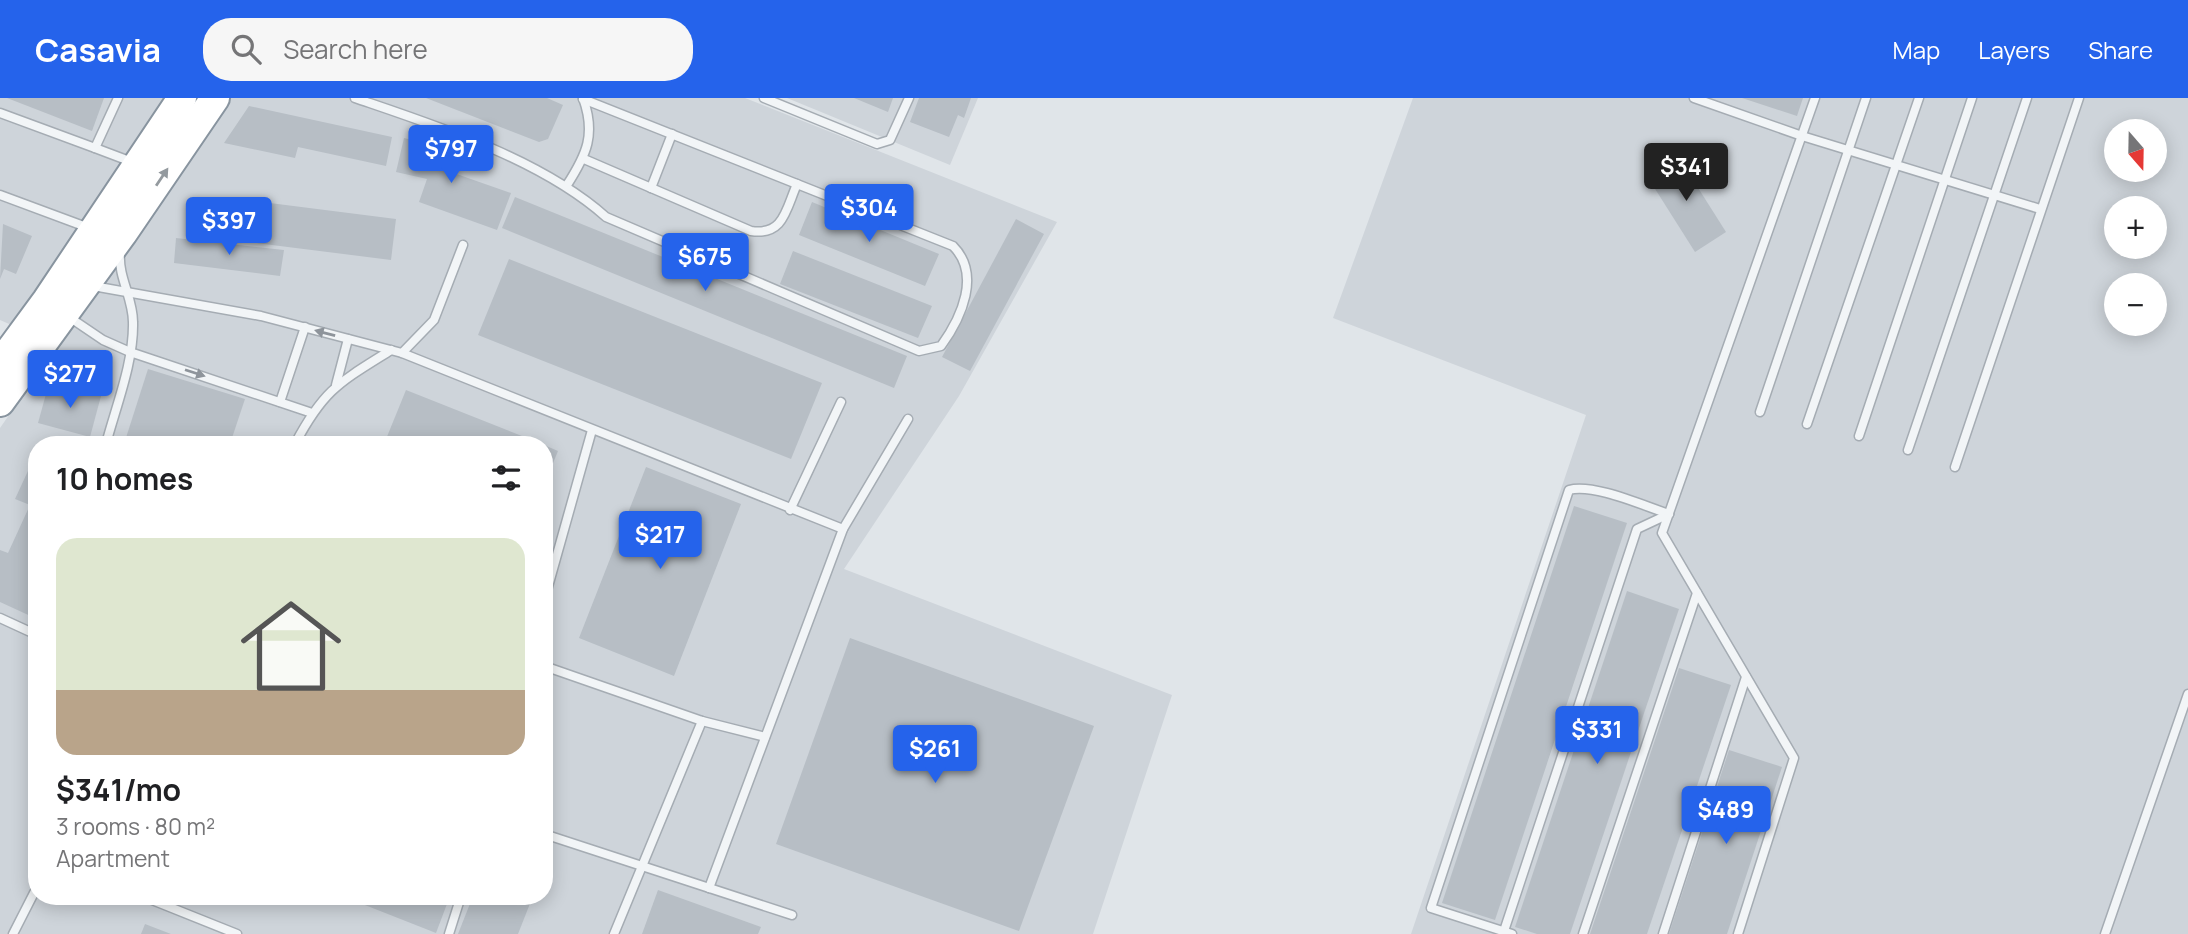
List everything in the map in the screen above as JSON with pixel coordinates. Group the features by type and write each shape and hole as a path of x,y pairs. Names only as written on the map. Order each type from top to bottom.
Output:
{"highway":[{"path":"75,280 94,229 182,98"},
{"path":"0,402 75,280 123,233 215,98"},
{"path":"0,364 56,307"}],"lane":[{"path":"95,148 118,98"},
{"path":"355,98 437,126 567,186 606,217 919,351 941,346 968,288 967,264 953,246 583,99"},
{"path":"764,98 877,144 890,140 909,98"},
{"path":"1694,98 1802,136 2040,209"},
{"path":"1738,934 1794,758 1662,533 1815,98"},
{"path":"1760,412 1866,98"},
{"path":"1807,424 1919,98"},
{"path":"1859,436 1972,98"},
{"path":"1908,450 2027,98"},
{"path":"1955,467 2079,98"},
{"path":"567,186 584,159 591,121 583,99"},
{"path":"0,113 138,164"},
{"path":"651,188 672,134"},
{"path":"584,159 751,231 767,233 778,226 797,184"},
{"path":"0,195 94,229"},
{"path":"108,436 134,326 129,293 120,267 123,233"},
{"path":"402,352 434,320 463,245"},
{"path":"75,280 129,293 235,311 402,352 843,529"},
{"path":"56,307 103,340 130,352 312,413"},
{"path":"281,402 305,327"},
{"path":"336,385 348,339"},
{"path":"299,436 312,413 336,385 391,350"},
{"path":"790,509 841,402"},
{"path":"709,888 843,529 908,419"},
{"path":"553,570 592,430"},
{"path":"1577,488 1605,494 1669,514 1637,529 1508,933 1431,908 1569,490 1577,488"},
{"path":"1583,934 1697,593"},
{"path":"0,618 28,631"},
{"path":"553,669 702,721 765,737"},
{"path":"1663,934 1746,677"},
{"path":"2105,934 2188,694"},
{"path":"614,934 702,721"},
{"path":"553,837 792,915"},
{"path":"13,934 28,905"},
{"path":"164,905 237,934"},
{"path":"449,934 458,905"}],"shaded area":[{"path":"0,98 745,98 1057,222 959,396 844,569 1172,695 1093,934 0,934 0,428 58,345 0,320"},
{"path":"787,98 978,98 950,165"},
{"path":"1413,98 2188,98 2188,934 1411,934 1586,415 1333,318"}],"building":[{"path":"7,98 104,98 92,131"},
{"path":"426,98 547,98 563,105 548,139 539,142"},
{"path":"854,98 893,98 888,112"},
{"path":"919,98 971,98 964,118 958,115 949,137 910,122"},
{"path":"1742,98 1803,98 1797,116"},
{"path":"249,106 392,137 386,166 298,147 295,158 224,143"},
{"path":"404,138 453,150 448,171 511,193 497,230 419,202 427,179 396,172"},
{"path":"1676,153 1726,232 1695,252 1645,173"},
{"path":"515,197 907,356 894,388 502,228"},
{"path":"239,199 396,219 391,260 233,240"},
{"path":"812,202 939,254 925,286 799,235"},
{"path":"1016,219 1044,234 970,371 942,357"},
{"path":"3,224 32,236 16,274 4,269 0,279"},
{"path":"176,238 284,250 280,276 174,263"},
{"path":"793,251 932,306 918,338 780,284"},
{"path":"509,259 822,383 791,459 478,335"},
{"path":"148,369 245,399 233,436 127,436"},
{"path":"49,383 101,396 90,436 38,423"},
{"path":"406,390 522,436 387,436"},
{"path":"553,449 558,451 553,463"},
{"path":"646,467 741,504 674,676 579,638"},
{"path":"28,471 28,504 15,499"},
{"path":"1574,506 1627,523 1495,920 1442,903"},
{"path":"28,509 28,615 0,602 0,550 8,553"},
{"path":"1627,591 1679,609 1570,934 1537,934 1515,927"},
{"path":"850,638 1094,726 1019,931 776,844"},
{"path":"1679,668 1731,685 1647,934 1590,934"},
{"path":"1729,750 1782,767 1727,934 1669,934"},
{"path":"658,890 761,927 758,934 642,934"},
{"path":"365,905 447,905 436,933"},
{"path":"469,905 529,905 518,934 458,934"},
{"path":"145,924 171,934 141,934"}]}
